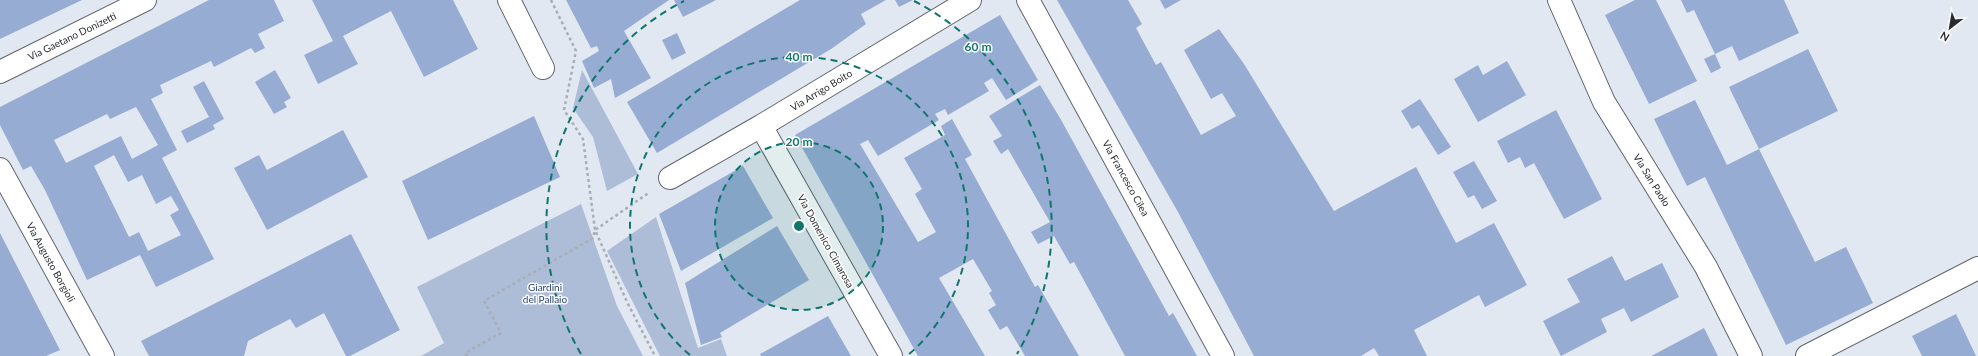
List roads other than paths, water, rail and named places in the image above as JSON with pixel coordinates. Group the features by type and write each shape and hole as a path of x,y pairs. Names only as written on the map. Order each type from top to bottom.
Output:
{"street":[{"name":"Via Gaetano Donizetti","path":"0,72 145,0"},
{"path":"509,0 543,68"},
{"name":"Via Arrigo Boito","path":"670,178 761,126 970,0"},
{"name":"Via Francesco Cilea","path":"1028,0 1223,356"},
{"name":"Via San Paolo","path":"1559,0 1604,102 1706,267 1751,356"},
{"name":"Via Domenico Cimarosa","path":"761,126 891,356"},
{"name":"Via Augusto Borgioli","path":"0,169 103,356"},
{"path":"1807,356 1978,268"}],"park label":[{"name":"Giardini del Pallaio","path":"545,292"}]}
